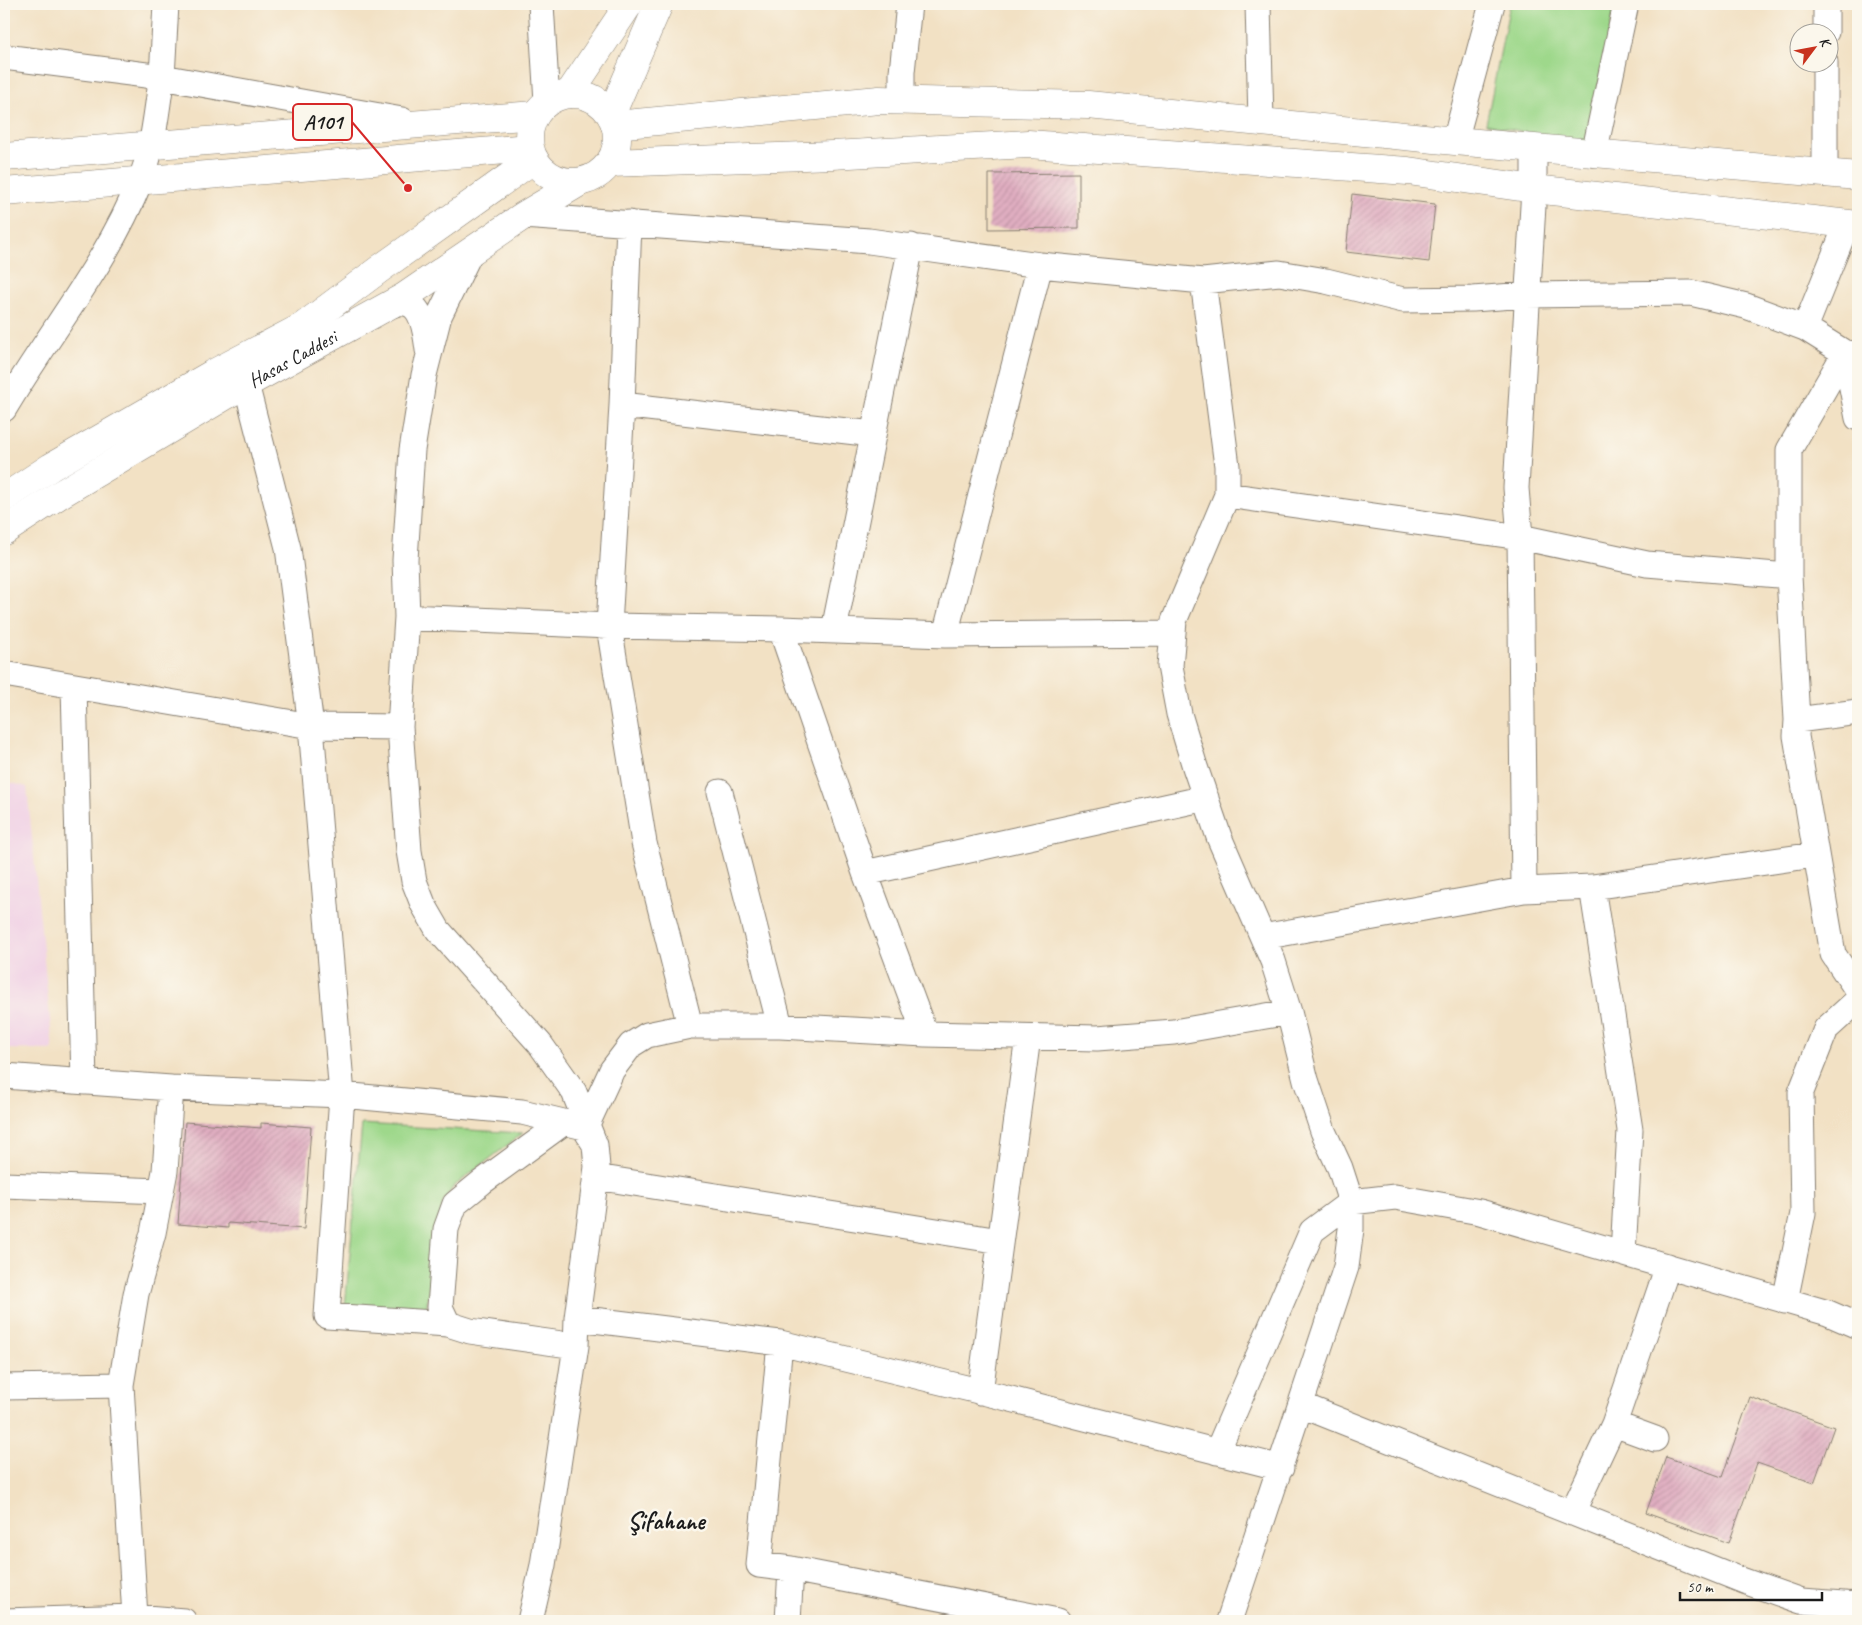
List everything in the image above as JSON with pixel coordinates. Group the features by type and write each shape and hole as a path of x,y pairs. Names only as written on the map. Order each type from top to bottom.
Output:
{"main road":[{"path":"4,157 422,124 550,103 583,95 593,99 605,108 613,120 617,139 614,155 610,163 589,180 580,182 560,181 545,172 532,153 529,128 550,103 629,4"},
{"path":"613,120 653,14 659,4"},
{"path":"613,120 879,100 1088,105 1594,154 1858,176"},
{"path":"610,163 1028,144 1408,171 1534,189 1853,224"},
{"path":"4,192 141,180 532,153"},
{"name":"Hasas Caddesi","path":"4,498 51,467 212,374 302,327 532,153"},
{"name":"Hasas Caddesi","path":"4,531 59,495 246,384 404,297 523,216 580,182"}],"street":[{"path":"4,409 108,246 141,180 150,146 162,77 166,4"},
{"path":"541,4 550,103"},
{"path":"902,101 902,72 910,4"},
{"path":"1258,4 1261,121"},
{"path":"1455,141 1492,4"},
{"path":"1594,154 1626,4"},
{"path":"1826,4 1826,22"},
{"path":"4,57 162,77 422,124"},
{"path":"1825,174 1826,72"},
{"path":"1524,890 1520,537 1516,488 1526,295 1534,189 1534,148"},
{"path":"523,216 869,241 1040,264 1203,282 1279,273 1326,281 1403,300 1472,299 1526,295 1691,293 1746,306 1805,328 1851,353"},
{"path":"629,223 622,405 609,626 644,843 690,1026"},
{"path":"1805,328 1853,224"},
{"path":"834,630 911,246"},
{"path":"471,251 439,316 424,375 412,450 405,560 407,617 400,727 409,851 414,881 423,904 438,930 540,1044 574,1092 582,1131 596,1177 577,1318 576,1346 542,1565 530,1621"},
{"path":"944,635 1040,264"},
{"path":"1203,282 1227,466 1227,495 1174,621 1170,666 1179,714 1219,837 1273,960 1314,1106 1340,1168 1351,1202 1351,1229 1346,1267 1229,1621"},
{"path":"388,306 403,302 410,304 417,310 426,336 429,358"},
{"path":"1851,353 1858,418"},
{"path":"1851,353 1789,450 1789,576 1797,720 1796,736 1815,855 1833,954 1858,991"},
{"path":"246,384 288,548 311,726 342,1095 327,1316 448,1324 470,1331 576,1346"},
{"path":"622,405 873,434"},
{"path":"1227,495 1520,537 1647,564 1789,576"},
{"path":"407,617 609,626 834,630 944,635 1173,633"},
{"path":"781,629 864,873 925,1034"},
{"path":"4,674 311,726 400,727"},
{"path":"74,686 84,1082"},
{"path":"1797,720 1858,712"},
{"path":"720,792 780,1026"},
{"path":"864,873 1206,798"},
{"path":"1263,937 1524,890 1592,887 1815,855"},
{"path":"1592,887 1630,1130 1622,1253"},
{"path":"1786,1301 1803,1213 1801,1092 1826,1029 1858,1000"},
{"path":"448,1324 440,1307 446,1229 455,1204 482,1182 582,1131 612,1070 630,1045 647,1035 690,1026 780,1026 925,1034 1097,1038 1174,1032 1289,1012"},
{"path":"980,1392 1028,1037"},
{"path":"4,1076 171,1088 342,1095 522,1112 582,1131"},
{"path":"135,1617 121,1385 136,1294 153,1233 166,1171 171,1088"},
{"path":"596,1177 1000,1240"},
{"path":"4,1185 162,1191"},
{"path":"1217,1452 1312,1231 1351,1202 1396,1198 1480,1212 1828,1313 1858,1326"},
{"path":"1572,1513 1614,1424 1668,1266"},
{"path":"577,1318 780,1343 1281,1468"},
{"path":"780,1343 759,1565 791,1569 1058,1621"},
{"path":"4,1387 121,1385"},
{"path":"1301,1405 1735,1578 1801,1601 1858,1605"},
{"path":"1614,1424 1656,1439"},
{"path":"788,1621 791,1569"},
{"path":"4,1621 135,1617 184,1621"}],"shaded area":[{"path":"4,781 27,787 53,1050 4,1049"}],"green space":[{"path":"1510,4 1615,4 1587,145 1486,124"},
{"path":"362,1124 523,1133 453,1187 443,1202 426,1310 345,1307"}],"building":[{"path":"1079,173 1079,228 989,229 989,174"},
{"path":"1352,194 1435,204 1429,262 1346,252"},
{"path":"185,1122 261,1128 261,1123 311,1127 304,1229 228,1223 228,1228 178,1224"},
{"path":"1750,1397 1834,1427 1814,1483 1757,1463 1729,1543 1646,1513 1666,1457 1722,1477"}],"place":[{"name":"A101","path":"408,188"}],"district":[{"name":"Şifahane","path":"666,1520"}]}
